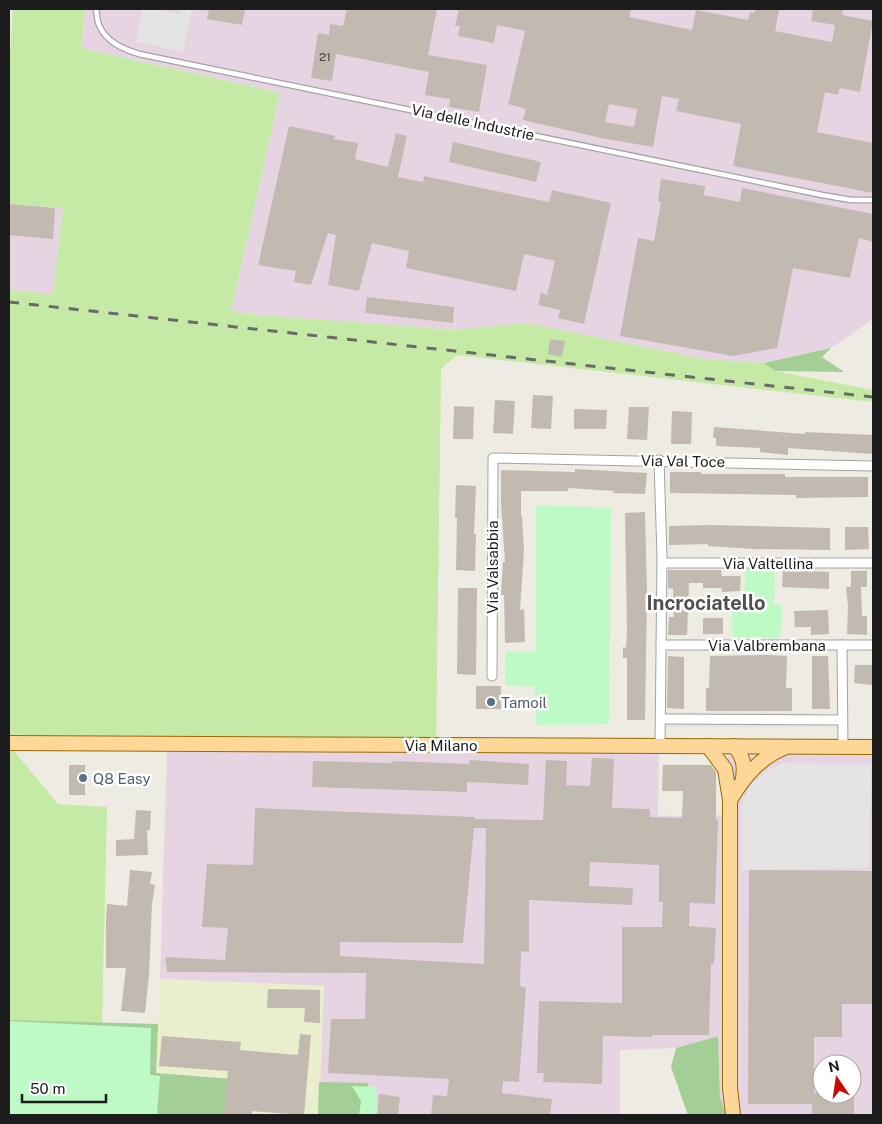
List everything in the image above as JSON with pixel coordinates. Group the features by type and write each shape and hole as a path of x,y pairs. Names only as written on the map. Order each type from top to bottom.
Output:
{"main road":[{"name":"Via Milano","path":"9,742 873,746"},
{"path":"708,746 725,768"},
{"path":"733,1115 730,1088 730,800 725,768 730,751 734,746 740,752 744,763 743,778"},
{"path":"730,800 743,778 766,758 790,746"}],"street":[{"name":"Via Val Toce","path":"493,458 660,460 873,466"},
{"name":"Via Valsabbia","path":"492,676 493,458"},
{"path":"660,460 662,563 660,746"},
{"name":"Via Valtellina","path":"662,563 873,563"},
{"name":"Via Valbrembana","path":"661,645 873,646"},
{"path":"842,645 843,747"},
{"path":"661,719 842,720"}],"lane":[{"name":"Via delle Industrie","path":"96,9 99,25 109,39 121,49 140,54 822,195 851,200 873,200"}],"shaded area":[{"path":"85,9 873,9 873,319 831,348 764,363 704,359 526,323 458,330 258,315 231,311 280,93 81,48"},
{"path":"142,9 156,9 180,14 181,9 192,9 183,52 136,42"},
{"path":"9,204 63,208 53,295 9,290"},
{"path":"664,712 816,713 817,727 663,727"},
{"path":"659,746 658,816 730,815 727,747 873,748 873,1115 726,1115 720,1097 718,1036 676,1048 620,1050 620,1115 370,1115 319,1082 324,986 160,979 167,748"},
{"path":"783,763 871,764 869,868 741,870 741,806 750,785 768,770"}],"green space":[{"path":"13,9 85,9 81,48 280,93 231,311 258,315 457,330 526,323 704,359 764,363 775,371 873,390 873,402 457,355 441,369 436,748 9,747 9,290 53,294 63,208 9,204 9,69"},
{"path":"831,348 822,357 844,372 775,371 764,363"},
{"path":"536,505 611,508 609,724 536,725 535,687 505,685 506,652 536,651"},
{"path":"745,568 775,568 774,604 782,605 780,638 732,637 732,604 744,603"},
{"path":"9,750 14,751 58,804 107,807 102,1023 9,1020"},
{"path":"160,979 324,986 319,1115 230,1115 231,1079 156,1073"},
{"path":"9,1020 158,1024 156,1073 231,1079 230,1115 9,1115"},
{"path":"9,1021 151,1028 150,1075 160,1076 157,1115 9,1115"},
{"path":"718,1036 720,1097 726,1115 688,1115 671,1067 676,1048"},
{"path":"319,1082 368,1083 370,1115 318,1115"},
{"path":"352,1086 376,1087 377,1115 359,1115 361,1101"}],"building":[{"path":"209,9 245,9 242,25 207,19"},
{"path":"347,9 437,9 428,55 487,65 479,112 449,107 450,99 425,95 429,72 336,54 332,81 311,78 318,33 329,35 330,24 343,26"},
{"path":"459,9 631,9 629,17 692,30 696,10 748,20 750,12 755,13 755,9 779,9 775,31 832,42 835,25 811,21 813,9 843,10 842,15 873,21 860,92 840,88 838,95 825,92 817,132 873,143 873,193 733,166 741,124 676,111 679,99 662,96 653,147 601,138 523,120 526,109 508,104 525,31 497,25 494,43 458,36 460,26 455,26","holes":["609,104 637,109 634,127 605,122"]},
{"path":"289,126 336,136 333,139 358,143 355,159 388,167 396,133 407,136 398,177 423,182 424,176 549,202 552,190 611,203 584,324 558,318 560,310 538,305 541,293 547,295 555,261 524,254 516,291 406,268 409,251 372,243 359,291 328,285 336,235 328,233 311,285 294,282 296,271 258,265"},
{"path":"453,142 541,162 536,182 449,162"},
{"path":"661,179 705,186 704,195 740,202 742,188 873,214 873,242 859,238 850,278 793,268 777,348 733,356 620,336 638,238 654,241 661,202 658,201"},
{"path":"9,204 55,208 53,239 9,235"},
{"path":"367,297 454,307 453,323 365,313"},
{"path":"550,339 565,341 562,357 548,354"},
{"path":"533,395 553,396 551,429 531,428"},
{"path":"495,400 515,401 513,434 493,433"},
{"path":"454,406 474,407 473,439 453,439"},
{"path":"629,407 649,407 647,440 627,439"},
{"path":"574,409 607,410 606,429 574,429"},
{"path":"672,411 692,412 691,444 671,444"},
{"path":"714,427 805,434 805,432 873,435 873,454 788,448 788,455 760,452 760,448 716,446 716,438 713,438"},
{"path":"575,469 647,473 645,494 568,488 568,491 521,491 524,550 520,610 524,609 525,642 505,643 504,595 501,595 503,562 505,562 501,470 575,472"},
{"path":"670,472 785,474 785,477 868,477 868,497 796,498 796,495 670,493"},
{"path":"456,485 476,486 475,571 456,570"},
{"path":"645,512 647,592 645,720 627,720 627,658 623,658 623,647 626,648 627,631 625,513"},
{"path":"669,526 830,528 830,550 753,549 708,546 708,544 669,545"},
{"path":"845,527 868,527 869,549 845,550"},
{"path":"668,570 721,570 722,576 741,576 740,591 722,592 722,588 703,588 703,583 689,583 687,635 668,635 669,617 674,617 673,589 668,588"},
{"path":"783,570 829,572 829,589 782,587"},
{"path":"851,571 867,571 867,587 861,587 862,616 867,616 867,635 847,634 848,606 846,587 851,587"},
{"path":"458,588 477,588 476,675 457,674"},
{"path":"828,610 829,634 811,635 811,627 795,627 794,611"},
{"path":"703,618 723,618 723,634 703,634"},
{"path":"668,656 684,657 684,709 667,708"},
{"path":"710,656 787,656 786,688 792,688 792,711 706,711 706,688 709,688"},
{"path":"812,656 828,656 830,709 812,709"},
{"path":"855,665 873,665 873,685 854,683"},
{"path":"476,686 501,686 501,709 476,709"},
{"path":"592,758 614,759 612,808 650,809 650,817 682,818 683,791 662,791 663,765 711,765 716,772 716,820 718,820 715,904 690,903 689,926 716,928 714,964 711,964 709,1035 603,1036 602,1084 543,1082 544,1073 537,1073 539,1001 622,1003 622,927 662,927 663,902 659,902 659,865 590,862 589,886 633,888 632,905 529,900 529,952 521,951 520,986 526,988 519,1082 503,1081 502,1093 552,1099 550,1115 431,1115 433,1095 447,1096 449,1079 328,1073 331,1019 365,1019 366,973 167,972 165,957 225,960 228,928 202,927 207,864 253,865 255,808 475,817 475,819 543,820 546,760 567,761 566,785 590,786","holes":["474,828 486,828 484,964 340,956 340,942 463,943"]},
{"path":"470,760 529,764 528,785 467,782 467,792 312,787 313,761 392,763 393,761 469,764"},
{"path":"69,765 85,765 85,795 69,795"},
{"path":"136,810 151,811 150,830 147,830 148,855 116,856 116,840 134,839"},
{"path":"130,870 152,872 150,884 155,885 152,904 149,975 145,1013 121,1011 126,968 106,968 107,904 127,906"},
{"path":"749,870 873,871 873,1004 842,1004 842,1037 814,1037 812,1104 748,1104"},
{"path":"268,989 320,990 320,1023 304,1022 305,1008 267,1008"},
{"path":"300,1034 311,1035 304,1115 252,1111 252,1115 224,1115 228,1071 159,1066 162,1036 241,1042 240,1050 298,1055"},
{"path":"379,1094 400,1097 398,1115 377,1115"},
{"path":"812,1104 854,1104 854,1115 812,1115"}],"railway":[{"path":"9,302 873,397"}],"place":[{"name":"Tamoil","path":"491,702"},
{"name":"Q8 Easy","path":"83,778"}],"district":[{"name":"Incrociatello","path":"706,603"}]}
